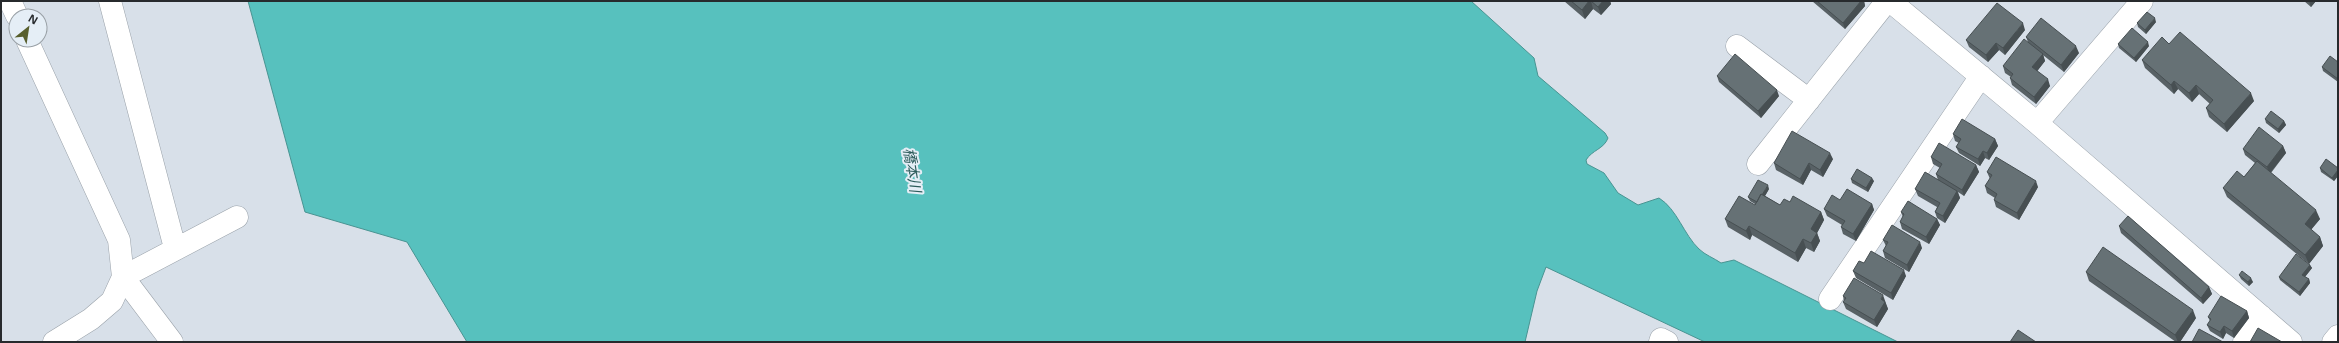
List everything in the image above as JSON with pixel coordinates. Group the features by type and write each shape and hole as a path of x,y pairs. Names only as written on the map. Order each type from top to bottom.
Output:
{"street":[{"path":"110,1 175,248"},
{"path":"1758,164 1888,1 2038,123 2291,342"},
{"path":"2038,123 2142,1"},
{"path":"1737,46 1809,100"},
{"path":"31,48 119,240 123,277 112,301 91,319 54,342"},
{"path":"1830,299 1981,76"},
{"path":"123,277 175,248 237,217"},
{"path":"123,277 172,342"},
{"path":"2244,342 2261,316"},
{"path":"2333,342 2338,336"},
{"path":"1660,342 1661,339 1667,342"}],"water":[{"name":"橋本川","path":"248,1 1471,1 1534,58 1538,76 1605,133 1608,138 1604,145 1591,154 1586,160 1587,164 1604,173 1618,193 1638,205 1659,198 1676,215 1694,243 1707,255 1721,263 1734,260 1898,342 1705,342 1546,267 1537,291 1525,342 467,342 407,242 305,212"}],"building":[{"path":"1571,1 1589,1 1582,10"},
{"path":"1591,1 1603,1 1598,7"},
{"path":"1817,1 1861,1 1843,23"},
{"path":"1997,3 2023,23 2003,48 1996,43 1986,55 1966,40"},
{"path":"2147,12 2155,18 2145,30 2137,23"},
{"path":"2041,18 2076,46 2061,65 2026,37"},
{"path":"2132,28 2148,42 2134,58 2118,44"},
{"path":"2180,32 2251,93 2224,124 2206,108 2213,100 2196,85 2189,93 2174,81 2171,85 2142,60 2162,37 2169,44"},
{"path":"2024,39 2043,54 2032,67 2048,79 2034,97 2010,78 2013,74 2003,66"},
{"path":"1735,54 1777,90 1758,111 1717,76"},
{"path":"2330,56 2338,62 2338,79 2322,67"},
{"path":"2271,111 2284,121 2278,129 2265,119"},
{"path":"1962,119 1995,139 1987,153 1983,151 1978,159 1956,147 1961,139 1953,134"},
{"path":"2259,127 2283,146 2267,167 2243,149"},
{"path":"1792,131 1830,153 1820,170 1809,163 1800,179 1774,163"},
{"path":"1939,143 1976,165 1962,190 1936,174 1942,164 1931,157"},
{"path":"1996,157 2036,181 2017,213 1994,200 1997,194 1985,186 1992,175 1987,172"},
{"path":"2326,159 2338,168 2332,178 2320,168"},
{"path":"2257,161 2316,210 2305,224 2320,237 2305,255 2223,188 2237,171 2244,177"},
{"path":"1857,169 1872,178 1866,188 1851,179"},
{"path":"1925,172 1957,191 1943,216 1935,212 1940,203 1915,189"},
{"path":"1758,180 1768,185 1757,202 1748,197"},
{"path":"1847,189 1872,204 1853,234 1841,227 1845,221 1824,209 1832,195 1840,200"},
{"path":"1761,194 1780,205 1784,199 1790,202 1793,196 1821,212 1811,229 1817,233 1811,243 1803,239 1795,253 1749,226 1746,231 1725,219 1739,196 1755,205"},
{"path":"1908,201 1937,219 1926,237 1900,222 1904,214 1901,212"},
{"path":"2128,216 2209,287 2201,298 2119,226"},
{"path":"1892,225 1920,242 1907,265 1883,251 1888,242 1883,240"},
{"path":"2103,247 2193,310 2175,335 2086,272"},
{"path":"1871,251 1904,270 1891,293 1853,271 1859,261 1864,263"},
{"path":"2296,254 2310,265 2302,275 2309,279 2299,292 2279,277"},
{"path":"2242,271 2251,278 2248,282 2239,275"},
{"path":"1854,278 1883,295 1881,299 1885,302 1874,320 1843,302 1846,298 1843,296"},
{"path":"2221,296 2247,311 2232,331 2224,326 2220,332 2207,325 2211,319 2208,317"},
{"path":"2258,328 2282,342 2250,342"},
{"path":"2199,329 2223,342 2192,342"},
{"path":"2018,330 2036,342 2010,342"}]}
